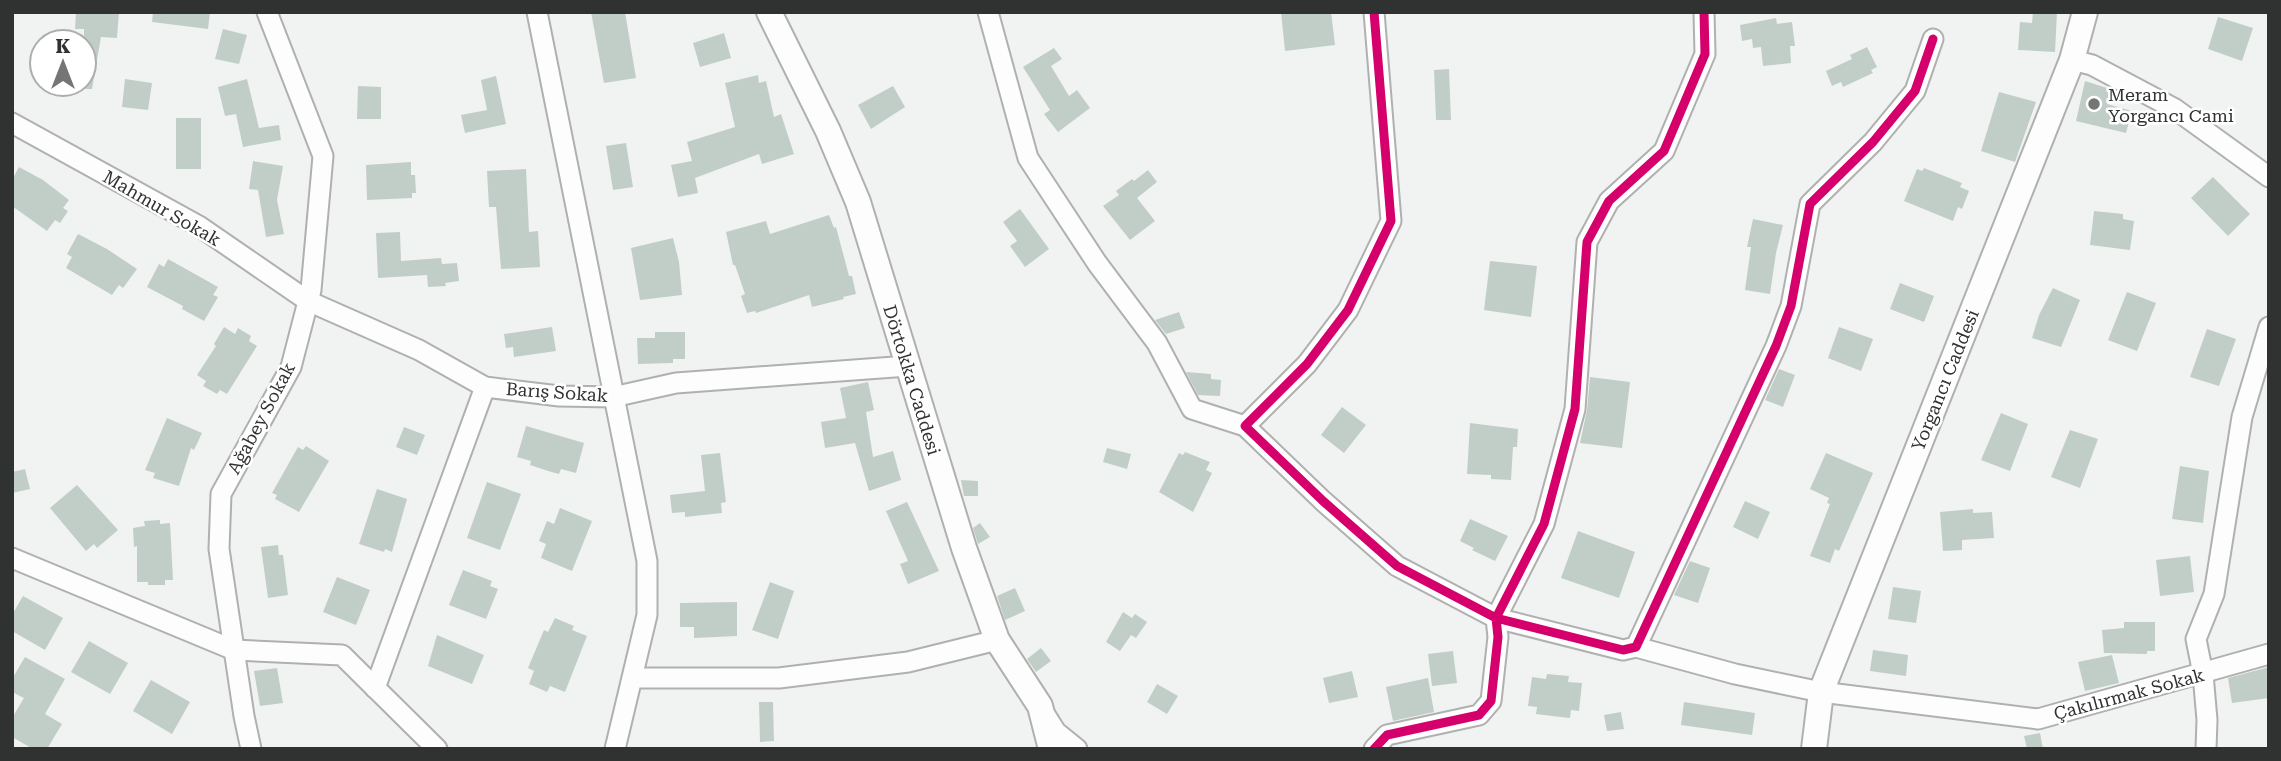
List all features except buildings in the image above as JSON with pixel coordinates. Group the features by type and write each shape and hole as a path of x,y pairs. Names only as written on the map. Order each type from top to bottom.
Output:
{"street":[{"name":"Ağabey Sokak","path":"251,749 219,549 221,494 291,366 311,290 323,156 267,12"},
{"path":"537,12 647,561 647,615 615,749"},
{"name":"Dörtokka Caddesi","path":"769,12 828,131 858,202 964,548 997,640 1040,706 1051,749"},
{"path":"988,12 1028,158 1097,263 1157,343 1192,409 1245,426 1307,364 1348,310 1391,221 1374,12"},
{"path":"1374,749 1387,735 1479,715 1491,701 1498,637 1496,618 1544,524 1574,409 1587,242 1609,201 1664,151 1705,54 1704,12"},
{"name":"Yorgancı Caddesi","path":"1814,749 1821,692 2072,60 2085,12"},
{"path":"1636,648 1776,346 1790,306 1810,204 1873,142 1914,91 1933,38"},
{"path":"2072,60 2092,65 2175,109 2269,177"},
{"name":"Mahmur Sokak","path":"12,123 199,226 308,301"},
{"name":"Barış Sokak","path":"308,301 419,350 485,387 559,396 613,397 676,383 908,366"},
{"path":"2206,749 2207,720 2203,674 2196,639 2214,594 2242,417 2269,327"},
{"path":"375,688 485,387"},
{"name":"Çakılırmak Sokak","path":"1245,426 1323,501 1397,566 1496,618 1623,650 1636,648 1735,674 1821,692 2038,719 2269,654"},
{"path":"12,558 234,650 342,655 436,749"},
{"path":"633,678 779,678 908,662 997,640"},
{"path":"1040,706 1056,732 1077,749"}],"cycle path":[{"path":"1374,12 1391,221 1348,310 1307,364 1245,426 1323,501 1397,566 1496,618 1498,637 1491,701 1479,715 1387,735 1374,749"},
{"path":"1704,12 1705,54 1664,151 1609,201 1587,242 1575,409 1544,524 1496,618 1623,650 1636,647 1776,346 1791,306 1810,204 1873,142 1915,91 1933,39"}],"place":[{"name":"Meram Yorgancı Cami","path":"2094,104"}]}
